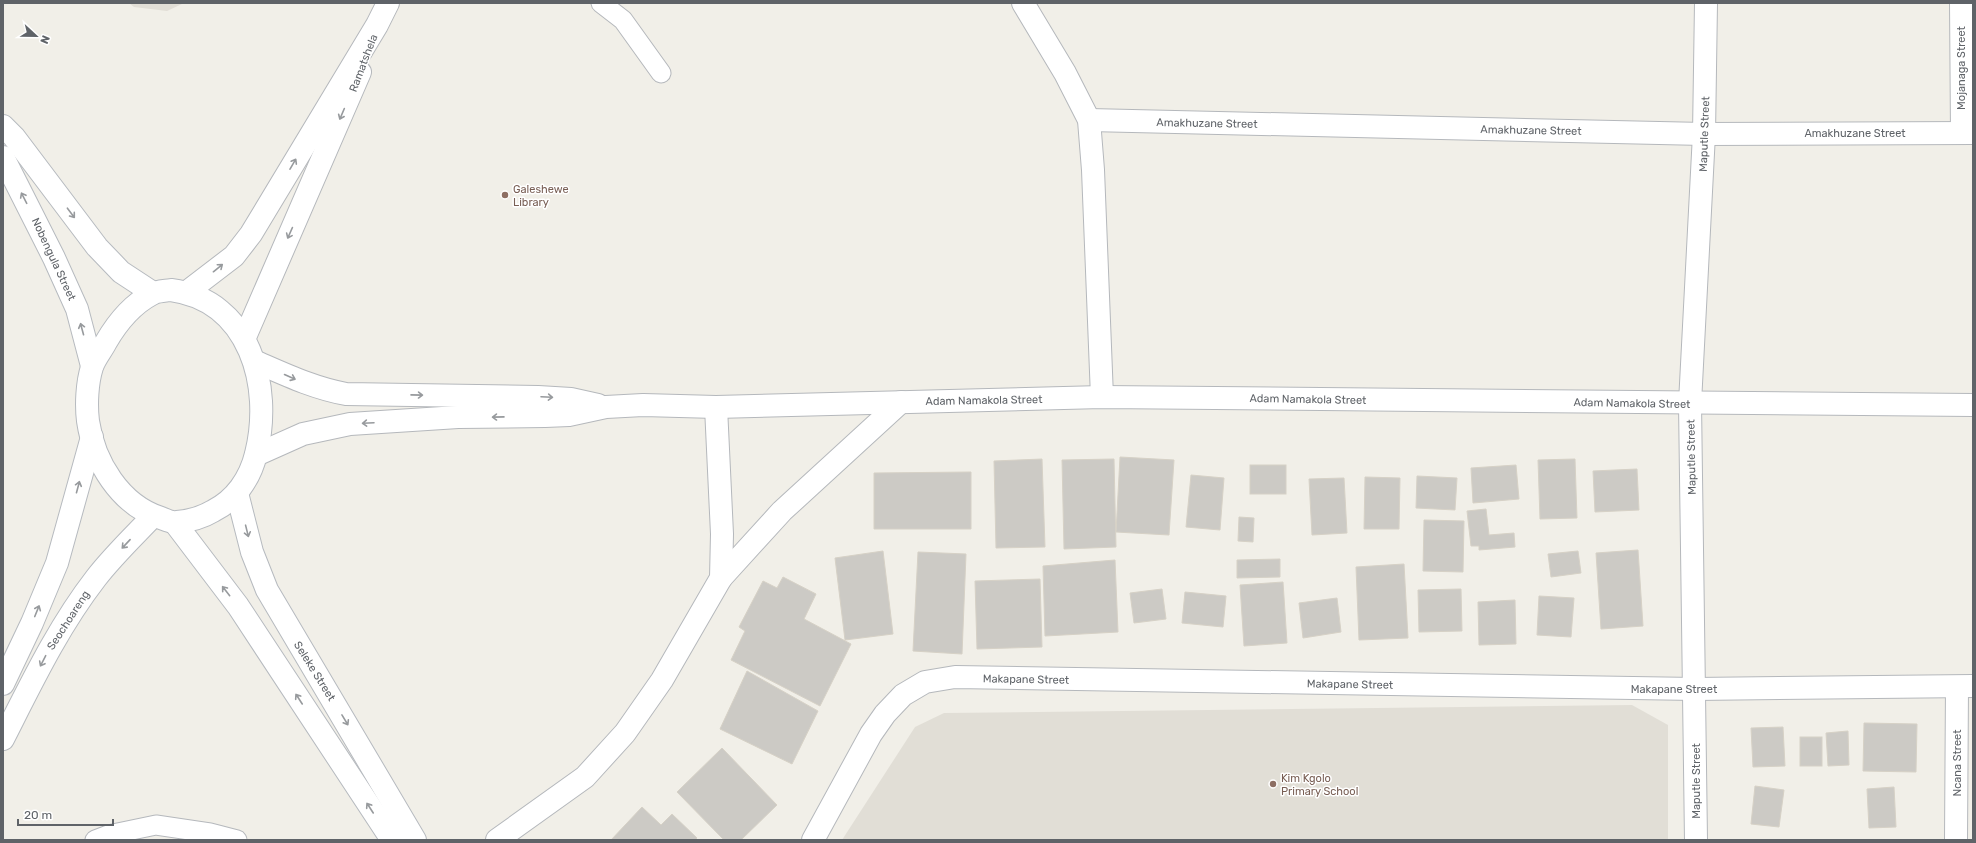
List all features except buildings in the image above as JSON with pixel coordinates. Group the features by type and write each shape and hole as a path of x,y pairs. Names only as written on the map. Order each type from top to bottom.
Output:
{"street":[{"path":"377,26 388,3"},
{"path":"1022,3 1065,72 1089,120 1093,170 1102,397"},
{"name":"Maputle Street","path":"1696,840 1690,403 1704,134 1706,3"},
{"name":"Mojanaga Street","path":"1961,3 1967,133"},
{"name":"Ramatshela","path":"187,292 234,256 251,234 337,89 377,26"},
{"name":"Ramatshela","path":"244,337 357,81 377,26"},
{"name":"Amakhuzane Street","path":"1089,120 1704,134 1967,133"},
{"path":"7,136 97,247 121,272 153,293"},
{"name":"Nobengula Street","path":"3,157 54,258 77,309 92,366"},
{"path":"170,290 187,292 209,302 228,318 244,337 254,361 260,396 260,427 256,455 237,493 225,505 205,515 175,522 153,516 134,503 120,490 105,471 92,437 88,419 88,398 92,366 112,331 133,308 153,293 170,290"},
{"path":"254,361 301,382 346,394 538,397 571,399 606,407"},
{"name":"Adam Namakola Street","path":"606,407 643,406 716,408 1102,397 1973,405"},
{"path":"497,840 585,777 625,734 662,680 721,578 782,511 901,402"},
{"path":"256,455 303,434 350,424 458,417 569,415 606,407"},
{"path":"716,408 722,534 721,578"},
{"path":"3,684 32,623 57,563 92,437"},
{"name":"Seleke Street","path":"237,493 252,552 267,590 415,840"},
{"name":"Seochoareng","path":"3,739 47,653 70,614 96,578 153,516"},
{"path":"175,522 238,606 392,840"},
{"name":"Makapane Street","path":"813,840 871,734 885,714 903,695 924,682 955,678 1695,689 1965,687"},
{"name":"Ncana Street","path":"1956,840 1965,687"}],"lane":[{"path":"601,3 623,20 661,73"},
{"path":"105,838 156,825 210,833 237,840"}],"shaded area":[{"path":"129,3 184,3 167,11 134,7"},
{"name":"Kim Kgolo Primary School","path":"1632,705 1668,725 1668,840 842,840 915,727 944,713"}],"place":[{"name":"Galeshewe Library","path":"505,195"},
{"name":"Kim Kgolo Primary School","path":"1273,784"}]}
